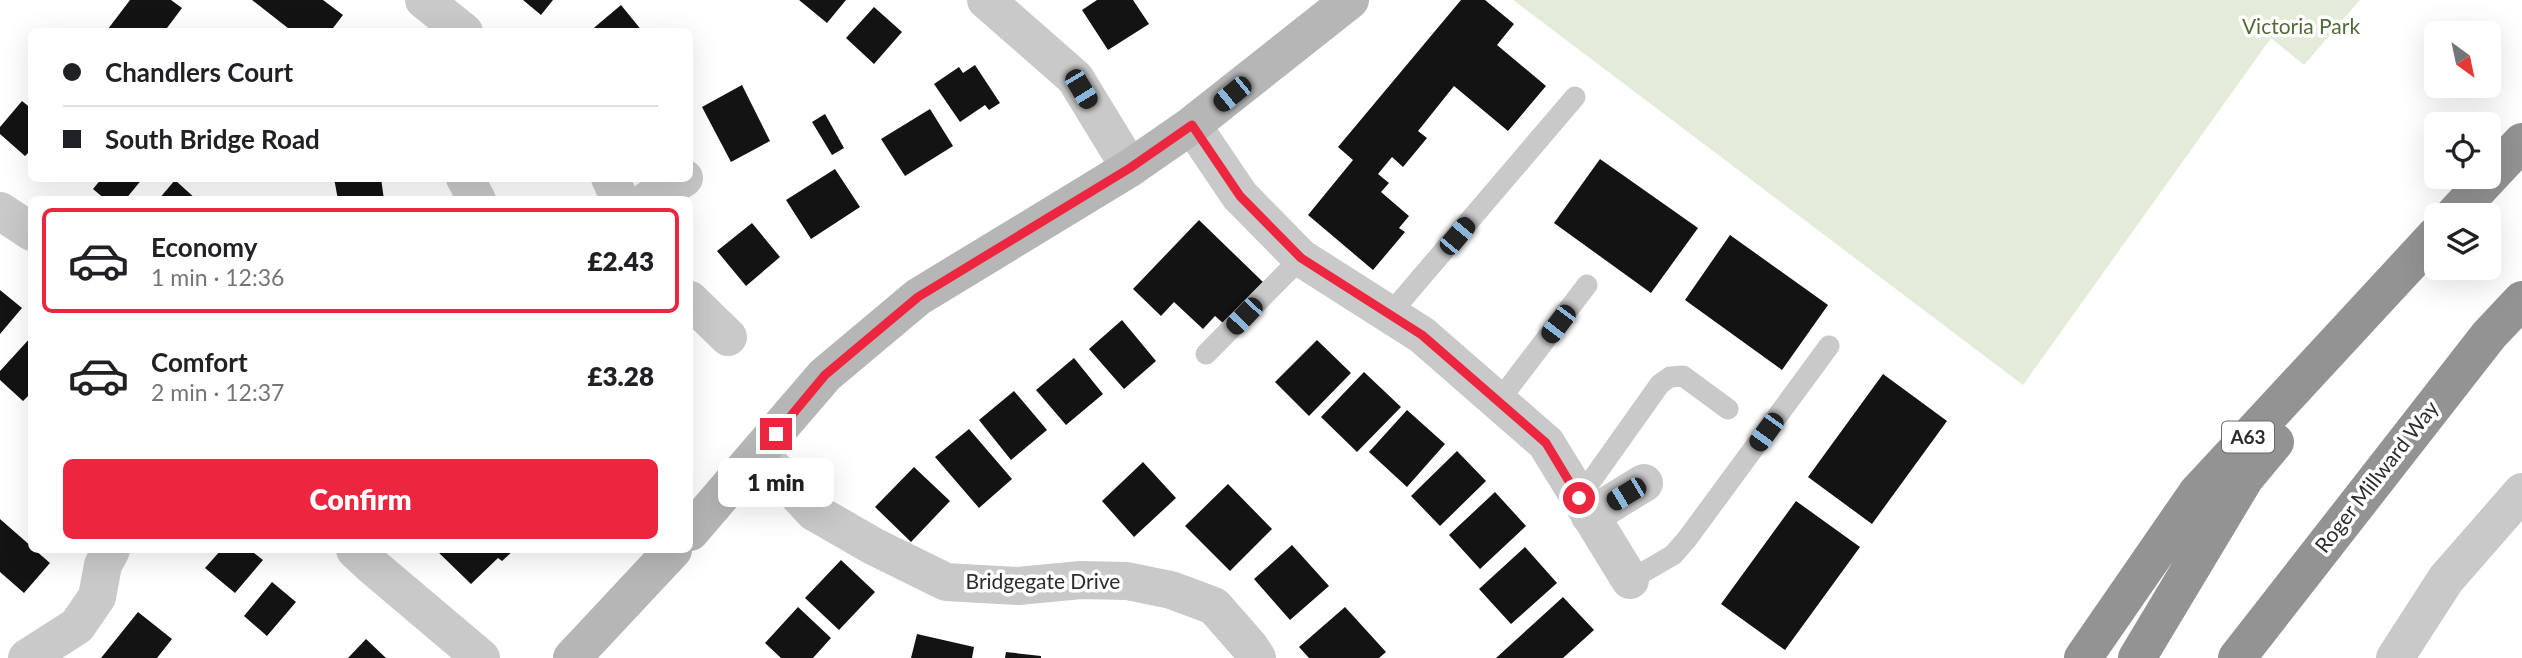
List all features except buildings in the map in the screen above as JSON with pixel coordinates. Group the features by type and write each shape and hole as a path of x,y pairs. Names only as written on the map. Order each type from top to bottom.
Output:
{"highway":[{"path":"2465,203 2522,143"},
{"path":"2474,203 2522,143"},
{"name":"A63","path":"2083,658 2197,493 2424,248"},
{"name":"A63","path":"2137,658 2245,478 2424,263"},
{"name":"Roger Millward Way","path":"2237,658 2489,335 2522,300"},
{"path":"2260,658 2313,559"}],"street":[{"path":"424,0 459,28"},
{"path":"986,0 1075,78 1130,168"},
{"path":"693,530 825,375 918,297 1130,168 1192,125 1350,0"},
{"path":"1192,125 1240,196 1301,258 1422,335 1546,443 1630,580"},
{"path":"655,196 678,182"},
{"path":"0,211 28,229"},
{"path":"693,303 728,337"},
{"name":"Bridgegate Drive","path":"760,454 814,512 873,546 946,582 1018,586 1082,580 1127,581 1171,590 1214,607 1257,658"},
{"path":"1585,507 1644,483"},
{"path":"2395,658 2446,579 2522,492"},
{"path":"27,658 77,626 97,597 103,565 109,553"},
{"path":"358,553 481,658"},
{"path":"572,658 671,553"}],"lane":[{"path":"1389,315 1575,97"},
{"path":"1206,354 1301,258"},
{"path":"1498,402 1587,285"},
{"path":"1630,580 1673,555 1687,539 1829,346"},
{"path":"1585,507 1660,384 1670,377 1683,376 1728,409"}],"green space":[{"name":"Victoria Park","path":"1513,0 2360,0 2304,65 2271,38 2023,385"}],"route":[{"path":"776,434 825,375 918,297 1130,168 1192,125 1240,196 1301,258 1422,335 1546,443 1579,498"}]}
